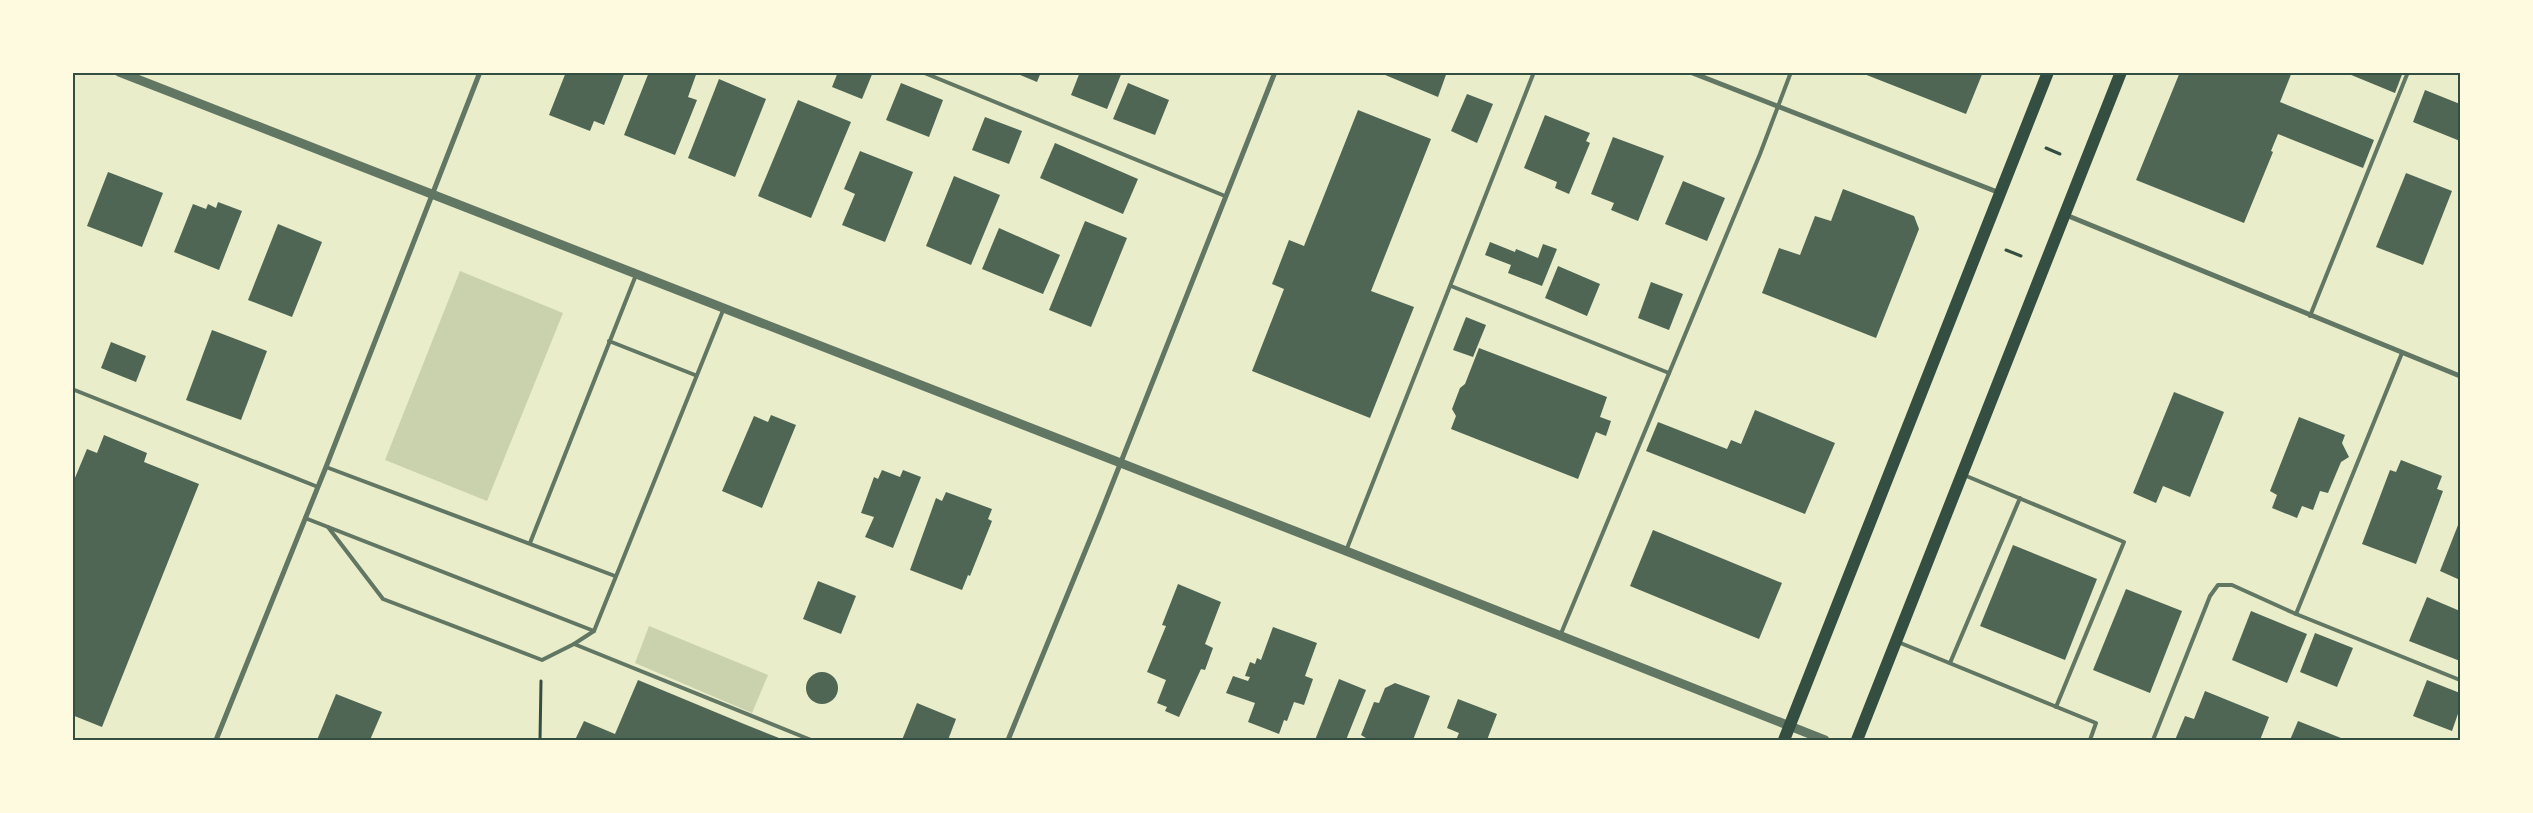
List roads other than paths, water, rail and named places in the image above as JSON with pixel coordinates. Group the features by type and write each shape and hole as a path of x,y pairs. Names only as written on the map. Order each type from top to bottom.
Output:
{"main road":[{"path":"1784,740 2048,72"},
{"path":"1857,740 2121,72"}],"street":[{"path":"119,72 433,196 1346,550 1825,740"},
{"path":"216,740 326,467 480,72"},
{"path":"1008,740 1121,463 1276,72"},
{"path":"1690,72 2000,193"},
{"path":"2065,215 2460,376"}],"lane":[{"path":"922,72 1226,196"},
{"path":"1346,550 1534,72"},
{"path":"1560,636 1791,72"},
{"path":"2310,316 2408,72"},
{"path":"530,543 636,275"},
{"path":"1451,286 1669,373"},
{"path":"328,527 384,599 542,660 574,644 594,631 695,375 724,308"},
{"path":"609,341 695,375"},
{"path":"2296,614 2402,352"},
{"path":"72,389 318,487"},
{"path":"326,467 615,576"},
{"path":"1962,474 2124,542 2056,707"},
{"path":"1950,664 2020,498"},
{"path":"305,518 594,631"},
{"path":"2153,740 2210,596 2218,585 2232,586 2460,680"},
{"path":"1896,642 2096,723 2090,740"},
{"path":"574,644 811,740"}]}
